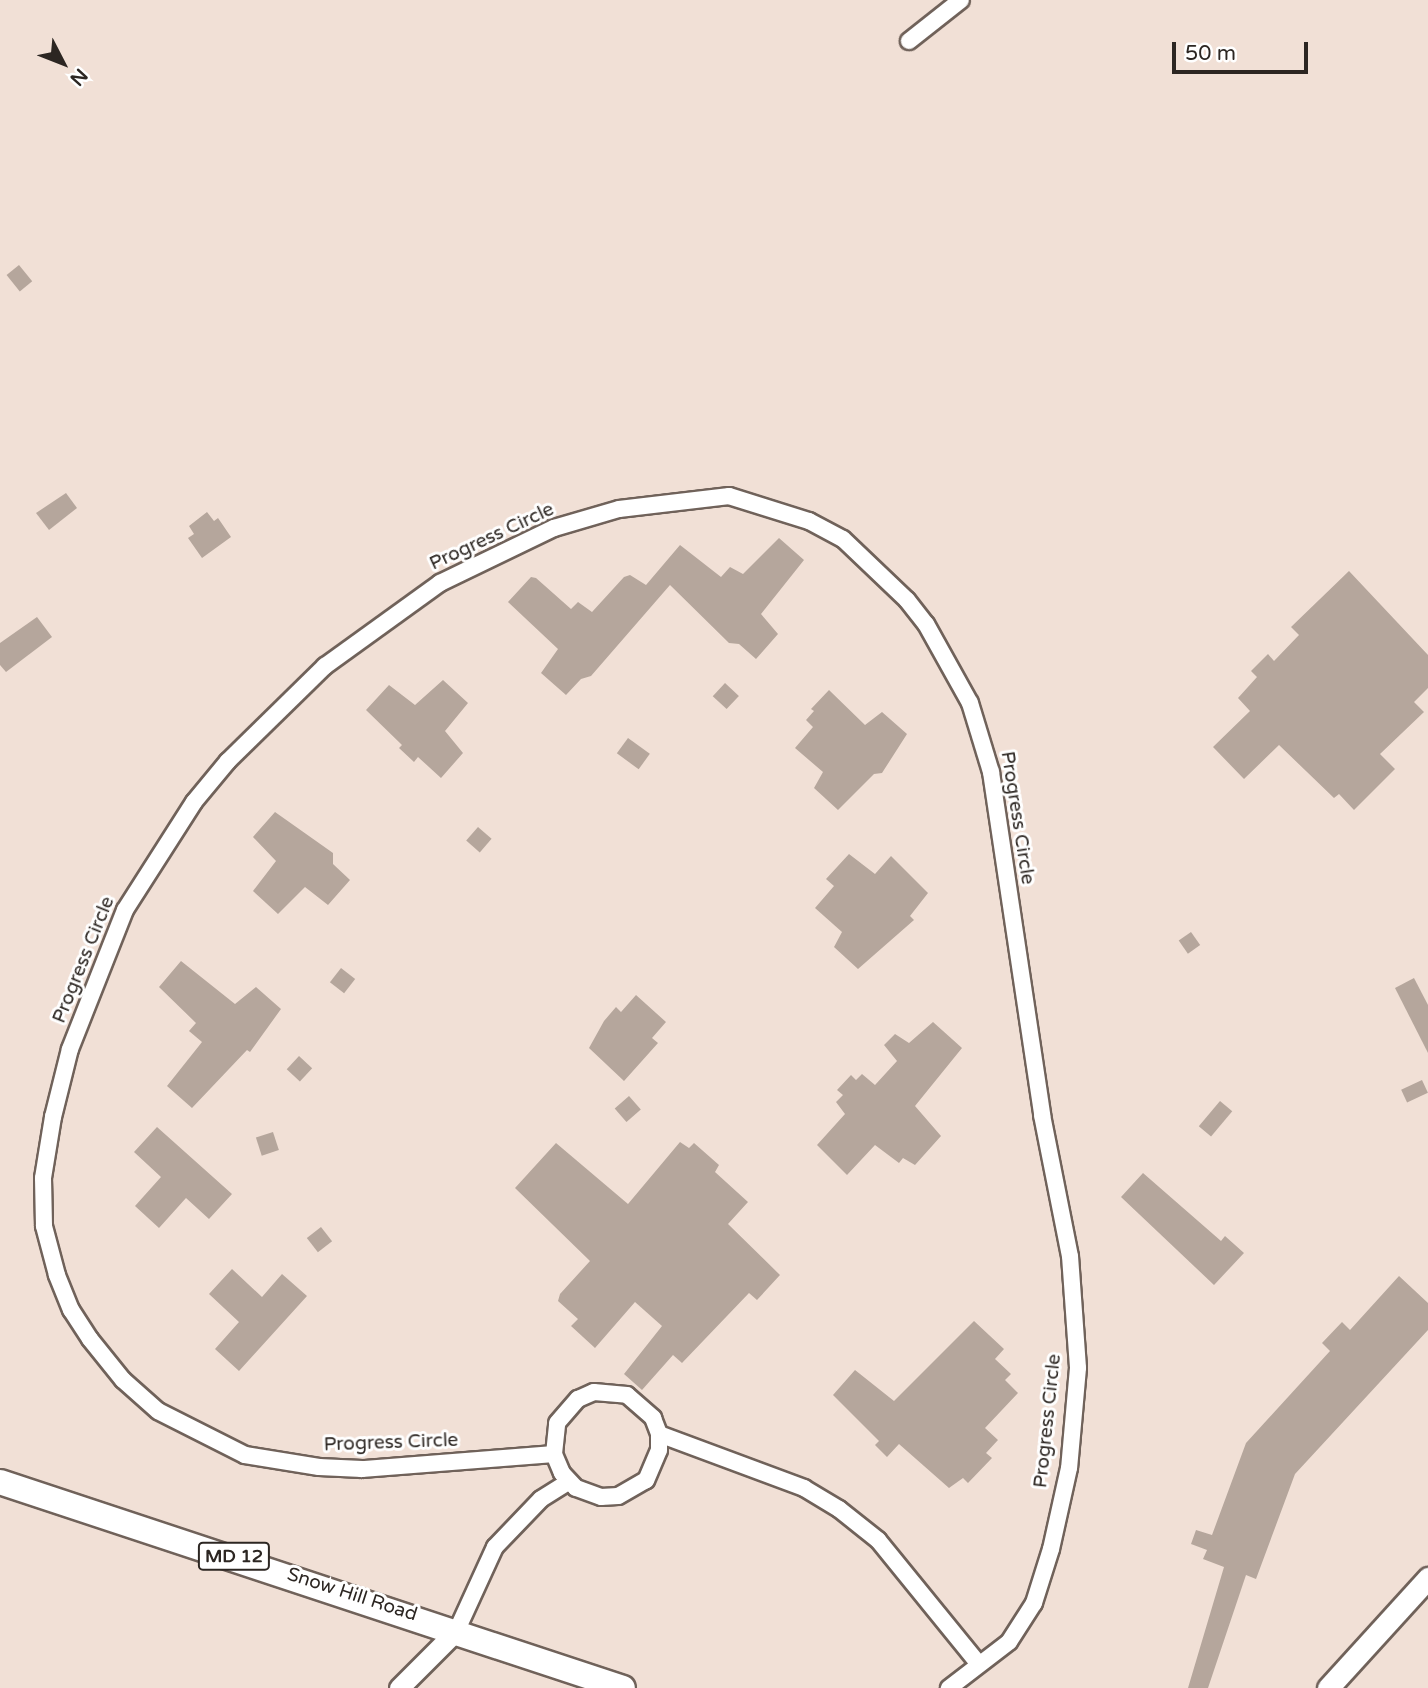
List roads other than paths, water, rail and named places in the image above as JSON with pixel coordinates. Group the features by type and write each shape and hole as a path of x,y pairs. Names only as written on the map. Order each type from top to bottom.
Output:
{"main road":[{"name":"Snow Hill Road","path":"0,1482 457,1630 623,1688"},
{"path":"1328,1688 1428,1578"}],"street":[{"path":"909,41 961,0"},
{"name":"Progress Circle","path":"554,1454 376,1468 319,1467 245,1455 158,1411 123,1380 90,1339 71,1310 57,1275 44,1226 43,1178 53,1118 70,1049 99,969 125,910 149,870 228,761 325,666 448,578 554,528 619,509 729,496 809,521 842,539 907,600 926,624 970,703 991,772 1042,1115 1070,1256 1078,1368 1069,1468 1034,1603 1009,1642 978,1663 949,1688"},
{"path":"594,1392 628,1395 653,1418 659,1434 655,1466 633,1490 601,1497 568,1482 554,1454 558,1423 566,1409 594,1392"},
{"path":"659,1434 804,1488 839,1509 878,1540 978,1663"},
{"path":"399,1688 457,1630 495,1547 541,1499 568,1482"}]}
